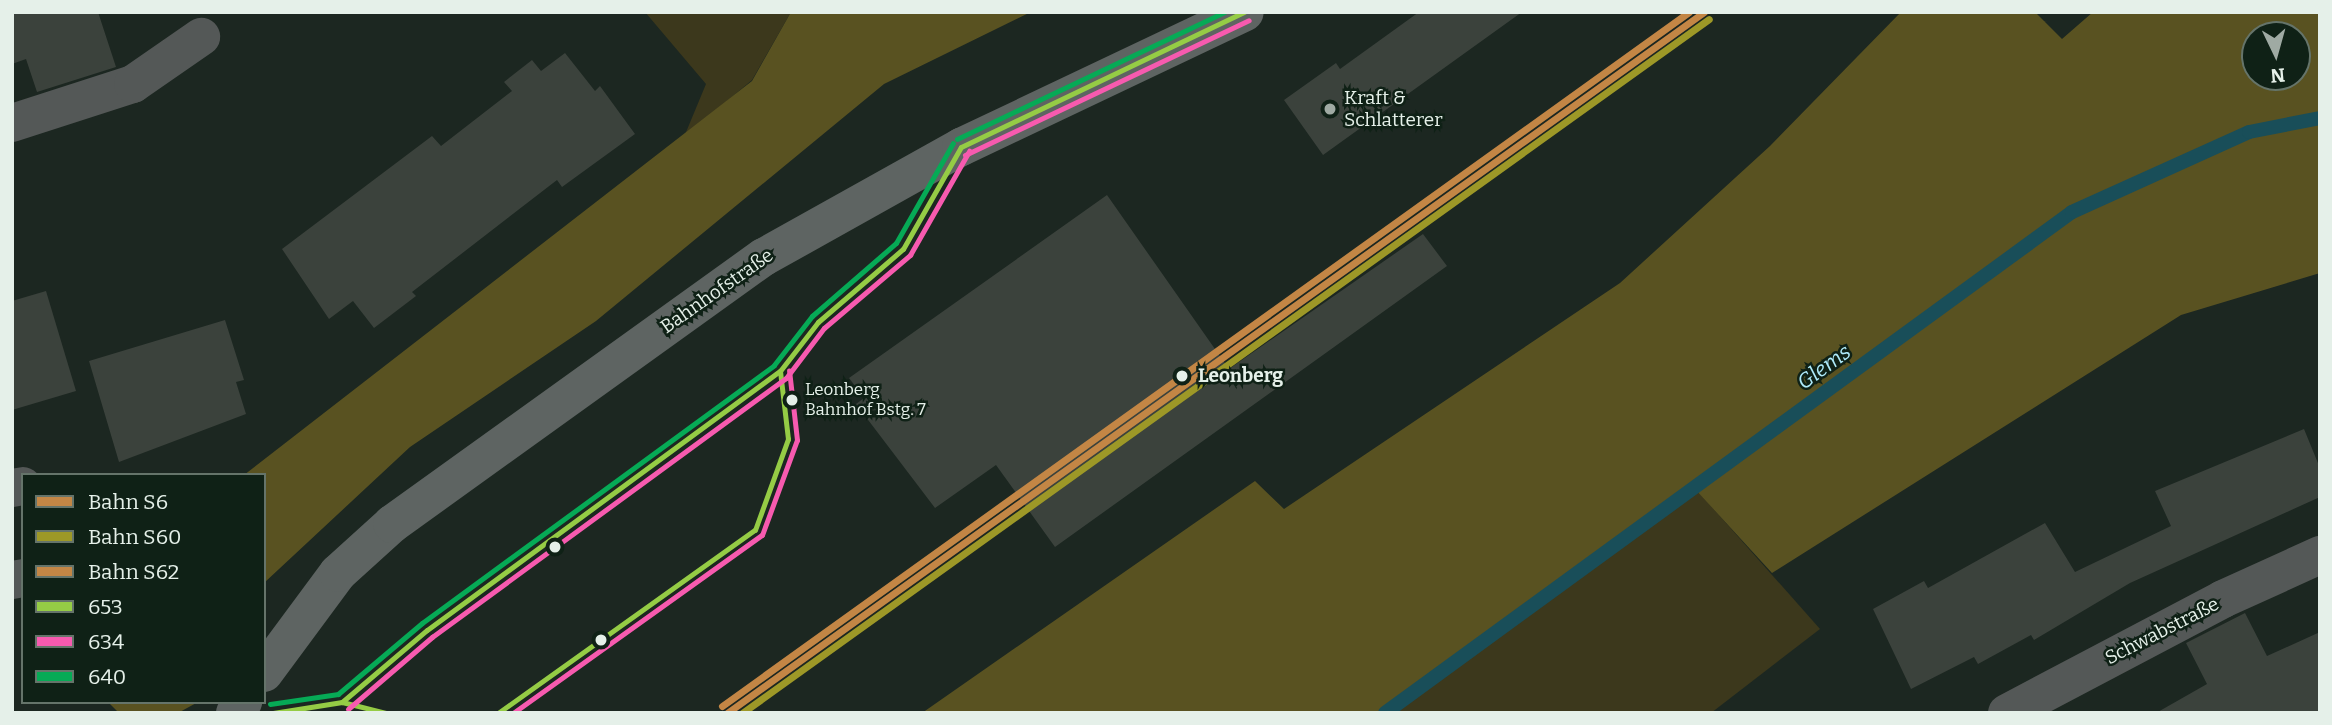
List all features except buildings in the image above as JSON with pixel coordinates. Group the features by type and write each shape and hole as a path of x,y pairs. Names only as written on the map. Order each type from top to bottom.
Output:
{"street":[{"name":"Bahnhofstraße","path":"266,670 338,573 391,524 764,257 961,147 1245,12"},
{"path":"12,123 133,84 201,37"},
{"name":"Schwabstraße","path":"2007,713 2223,599 2320,555"}],"shaded area":[{"path":"645,12 791,12 752,80 684,137 706,84"},
{"path":"791,12 1031,12 884,84 596,321 410,447 266,581 266,473 247,473 752,81"},
{"path":"1901,12 2035,12 2062,39 2093,12 2320,12 2320,273 2181,315 1772,573 1695,489 1385,713 922,713 1255,481 1284,509 1620,283 1770,146"},
{"path":"1695,488 1820,629 1711,713 1385,713"},
{"path":"110,704 194,704 178,713 119,713"}],"waterway":[{"name":"Glems","path":"1385,713 2072,212 2249,132 2320,118"}],"rail line":[{"name":"S62","path":"722,706 1689,12"},
{"name":"S6","path":"727,713 1704,12"},
{"name":"S60","path":"742,713 1709,19"}],"transit line":[{"name":"640","path":"957,139 1224,12"},
{"name":"653","path":"961,147 1244,12"},
{"name":"634","path":"965,155 1249,20"},
{"name":"640","path":"270,704 338,694 422,623 774,365 812,316 896,243 953,143"},
{"name":"653","path":"342,702 427,630 780,371 818,322 903,249 961,147"},
{"name":"634","path":"348,709 432,637 786,378 824,328 910,255 969,151"},
{"name":"634","path":"513,713 762,535 797,440 789,370"},
{"name":"653","path":"498,713 755,530 788,439 780,371"},
{"name":"653","path":"273,713 342,702 386,713"}],"place":[{"name":"Kraft & Schlatterer","path":"1330,109"},
{"name":"Leonberg","path":"1182,376"},
{"name":"Leonberg Bahnhof Bstg. 7","path":"792,400"}]}
